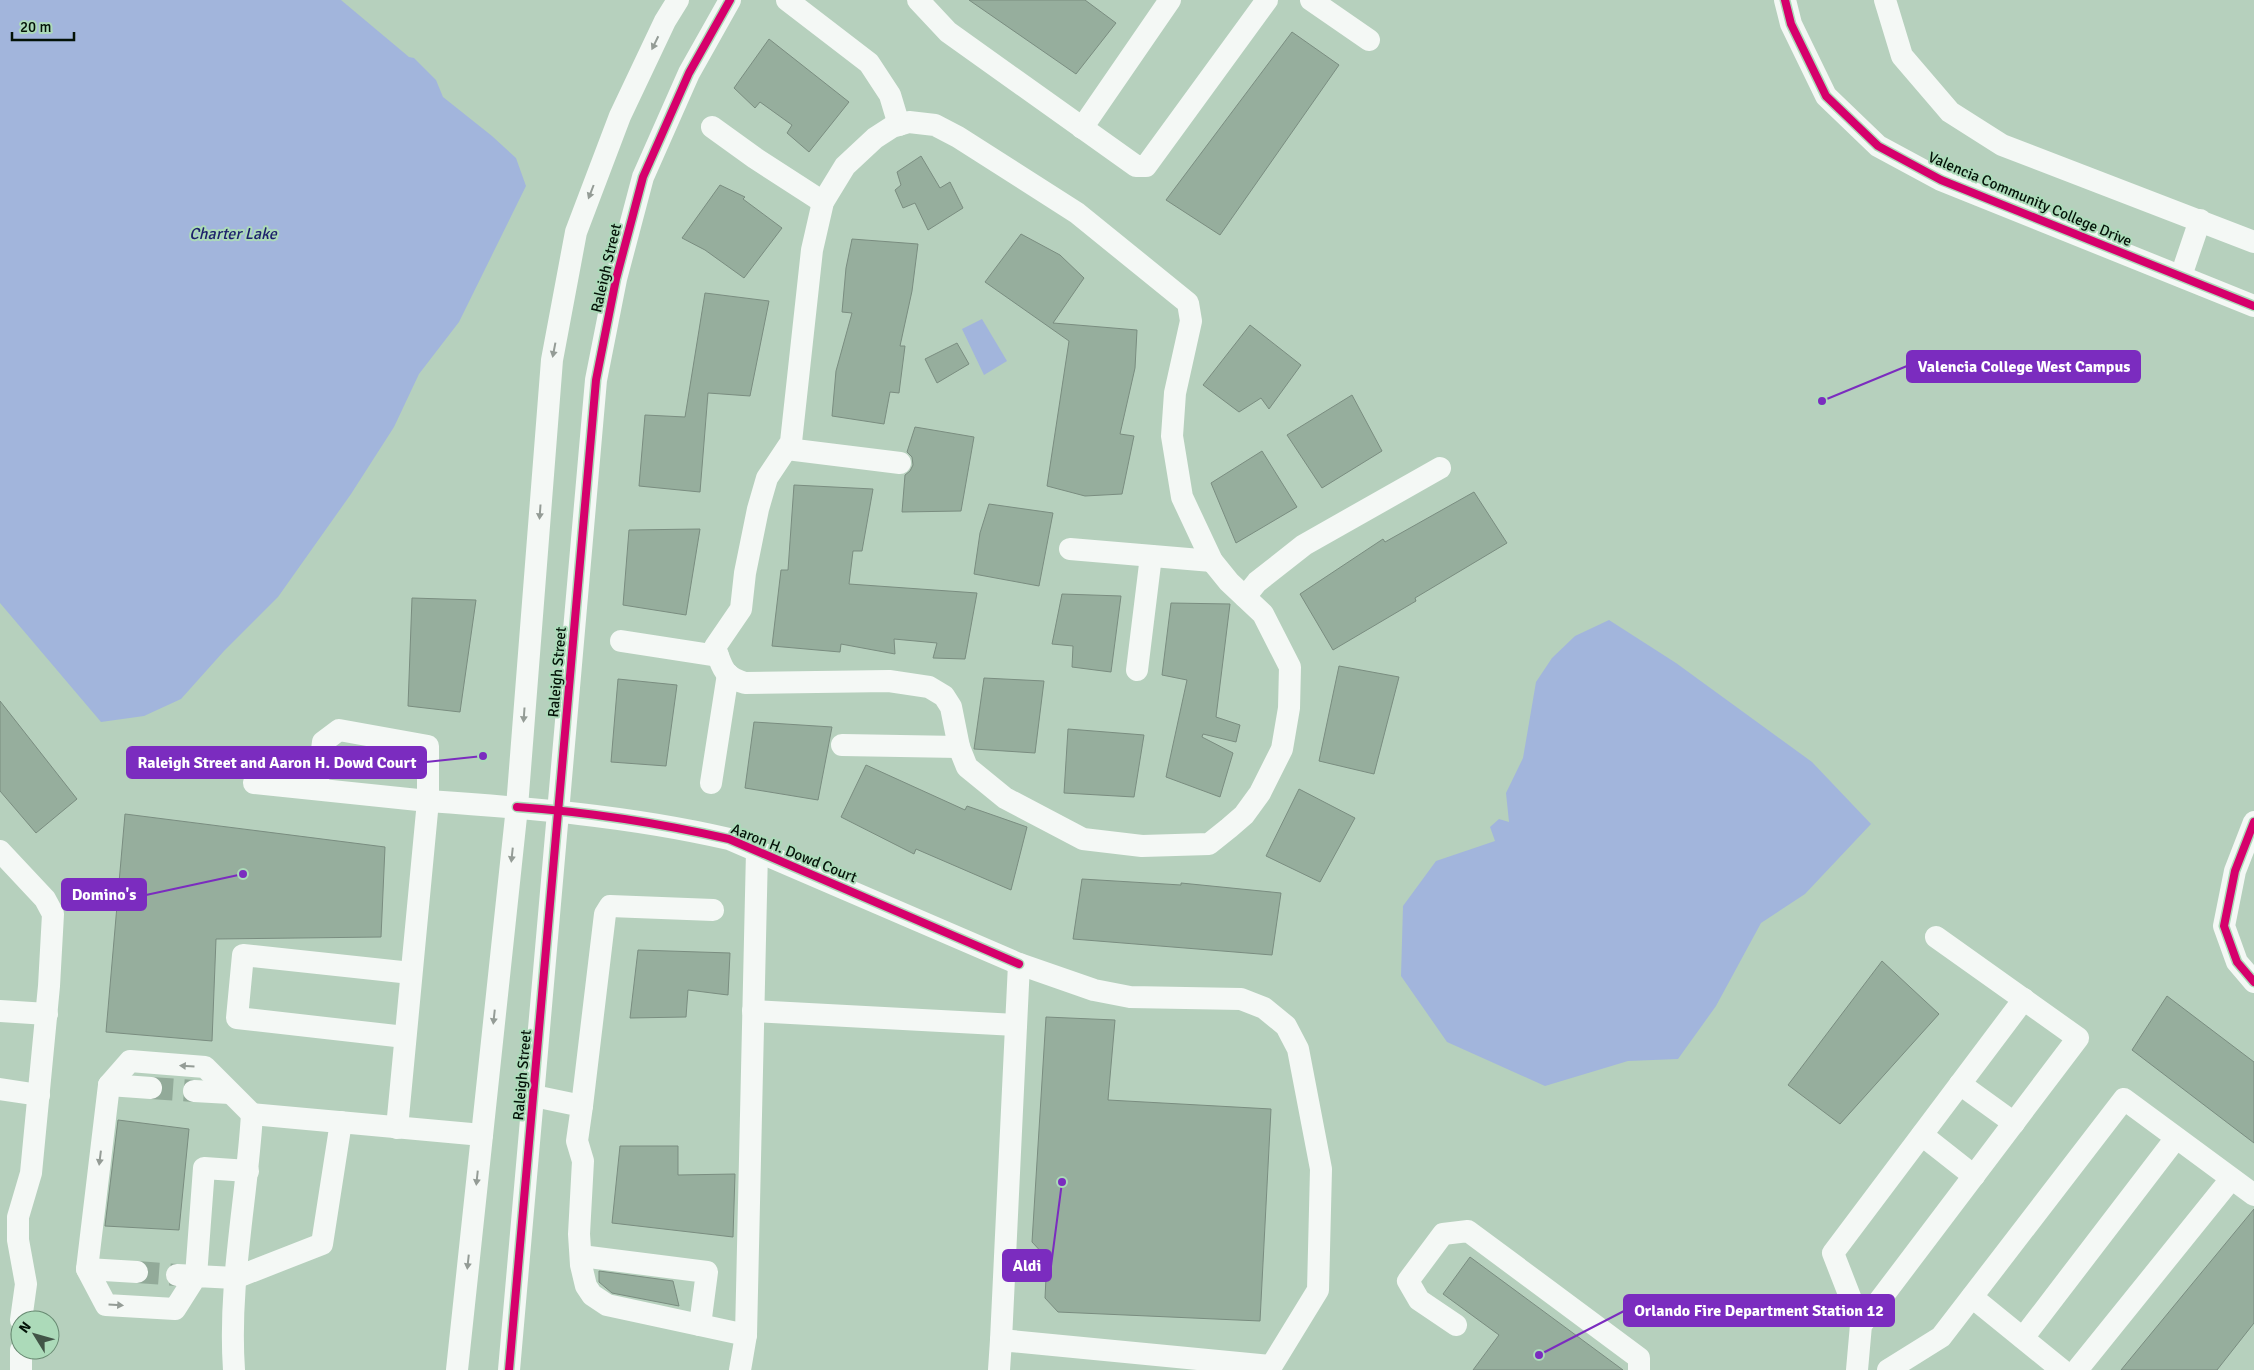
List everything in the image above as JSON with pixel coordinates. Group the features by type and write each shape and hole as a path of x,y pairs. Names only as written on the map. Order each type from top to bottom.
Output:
{"street":[{"name":"Raleigh Street","path":"456,1370 517,807 552,360 576,232 620,116 665,21 678,0"},
{"name":"Raleigh Street","path":"509,1370 596,380 616,279 643,177 689,72 730,0"},
{"path":"786,0 869,63 890,95 898,125"},
{"path":"918,0 948,32 1136,166 1146,166 1267,0"},
{"path":"1082,128 1170,0"},
{"path":"1310,0 1369,40"},
{"name":"Valencia Community College Drive","path":"1785,0 1791,24 1826,96 1878,146 1941,180 2254,306"},
{"path":"1885,0 1902,56 1950,112 2002,144 2254,242"},
{"path":"909,122 935,125 958,137 1077,213 1188,303 1191,321 1175,393 1172,436 1182,497 1212,561 1229,582 1263,614 1290,667 1289,708 1282,749 1260,793 1244,815 1208,844 1142,846 1083,839 1005,798 966,767 959,747 951,707 944,696 929,687 889,681 745,683 731,679 715,647 741,609 745,573 758,508 767,478 791,442 812,250 823,202 845,166 875,138 898,125 909,122"},
{"path":"712,127 755,158 823,202"},
{"path":"2181,276 2200,220"},
{"path":"787,448 900,463"},
{"path":"1245,597 1256,582 1304,545 1440,468"},
{"path":"1070,548 1212,561"},
{"path":"1137,670 1151,556"},
{"path":"621,641 723,665"},
{"path":"711,783 723,665"},
{"path":"317,789 323,742 339,730 428,746 428,800 397,1128"},
{"path":"842,745 959,747"},
{"name":"Aaron H. Dowd Court","path":"254,782 428,800 559,810 680,828 729,840 757,850 1019,964 1094,990 1130,997 1241,999 1264,1008 1286,1026 1298,1048 1321,1169 1318,1290 1269,1368"},
{"path":"2254,822 2235,871 2224,926 2237,962 2254,982"},
{"path":"740,1370 746,1334 757,850"},
{"path":"0,851 45,899 53,914 47,1014 31,1173 9,1218 18,1240 26,1284 22,1310"},
{"path":"713,910 610,906 605,914 577,1141 583,1161 579,1234 586,1286 592,1295 607,1305 746,1334"},
{"path":"1861,1325 2078,1038 1936,937"},
{"path":"405,1037 236,1018 242,955 411,973"},
{"path":"999,1370 1019,964"},
{"path":"1857,1370 1861,1325 1833,1253 2024,999"},
{"path":"0,1011 47,1014"},
{"path":"754,1011 1016,1024"},
{"path":"248,1171 204,1168 186,1276 175,1309 106,1305 87,1269 109,1085 130,1061 205,1067 252,1114 482,1135"},
{"path":"1960,1084 2014,1123"},
{"path":"109,1085 151,1088"},
{"path":"0,1090 39,1094"},
{"path":"194,1091 230,1093"},
{"path":"534,1096 582,1106"},
{"path":"1888,1370 1941,1337 2124,1100 2254,1195"},
{"path":"234,1370 232,1334 235,1278 248,1171 252,1114"},
{"path":"186,1276 235,1278 322,1244 341,1122"},
{"path":"1922,1135 1974,1176"},
{"path":"2023,1338 2176,1138"},
{"path":"2077,1370 2231,1178"},
{"path":"1456,1325 1419,1300 1408,1281 1443,1234 1468,1231 1639,1358 1639,1370"},
{"path":"581,1256 707,1272 700,1325"},
{"path":"87,1269 137,1272"},
{"path":"1972,1297 2062,1370"},
{"path":"1001,1340 1269,1368"}],"water":[{"name":"Charter Lake","path":"0,0 341,0 409,57 414,58 436,80 443,97 516,158 526,186 459,322 419,374 394,427 351,494 278,597 224,651 181,699 144,716 101,722 0,603"},
{"path":"982,319 1007,361 984,375 962,329"},
{"path":"1609,620 1676,663 1812,762 1871,824 1805,894 1761,923 1716,1006 1678,1059 1628,1061 1545,1086 1447,1042 1401,976 1403,906 1436,861 1495,841 1490,827 1499,819 1509,822 1506,793 1523,758 1536,682 1552,658 1575,636"}],"building":[{"path":"969,0 1085,0 1116,23 1076,74"},
{"path":"1292,32 1339,65 1220,235 1166,200"},
{"path":"769,39 849,102 809,152 787,133 792,125 760,102 755,108 734,88"},
{"path":"921,156 940,188 950,182 963,208 928,230 915,203 903,208 895,190 901,185 897,172"},
{"path":"720,185 745,197 743,199 782,228 744,278 705,250 682,238"},
{"path":"1021,234 1060,255 1084,278 1053,323 1137,330 1135,368 1120,434 1134,436 1122,494 1085,496 1047,486 1069,341 985,282"},
{"path":"852,239 918,244 912,291 900,346 905,346 899,393 890,392 884,424 832,416 836,371 852,313 842,312 846,268"},
{"path":"705,293 769,301 750,396 708,393 700,492 639,486 645,415 685,417"},
{"path":"1250,325 1301,365 1269,409 1261,398 1239,412 1203,385"},
{"path":"957,343 969,364 937,383 925,359"},
{"path":"1352,395 1382,451 1322,488 1287,435"},
{"path":"915,427 974,437 961,511 902,512 905,475 913,465 912,457 907,452"},
{"path":"1262,451 1297,507 1236,543 1211,483"},
{"path":"794,485 873,489 862,551 853,551 849,584 977,593 965,659 933,658 937,643 894,639 895,654 841,644 840,652 772,646 781,570 788,570"},
{"path":"1474,492 1507,543 1415,598 1416,601 1333,650 1300,594 1383,539 1385,542"},
{"path":"989,504 1053,513 1039,586 974,574 980,533"},
{"path":"700,529 686,615 623,605 629,530"},
{"path":"1062,594 1121,596 1111,672 1072,667 1073,646 1052,644"},
{"path":"412,598 476,600 460,712 408,706"},
{"path":"1171,603 1230,604 1216,717 1240,725 1236,742 1203,734 1202,737 1233,753 1220,797 1166,777 1187,680 1162,675"},
{"path":"1339,666 1399,677 1374,774 1319,761"},
{"path":"984,678 1044,681 1035,753 974,749"},
{"path":"618,679 677,685 666,766 611,762"},
{"path":"0,701 77,799 36,833 0,791"},
{"path":"754,722 832,727 818,800 745,788"},
{"path":"1068,729 1144,735 1134,797 1064,793"},
{"path":"866,765 965,810 967,806 1027,827 1011,890 916,849 914,854 841,817"},
{"path":"1299,789 1355,818 1320,882 1266,856"},
{"path":"125,814 385,847 381,937 216,939 212,1041 106,1032"},
{"path":"1082,879 1181,885 1181,883 1281,893 1272,955 1073,939"},
{"path":"638,950 730,953 728,995 688,990 686,1017 630,1018"},
{"path":"1882,961 1939,1014 1840,1124 1788,1085"},
{"path":"2167,996 2254,1062 2254,1143 2132,1050"},
{"path":"1046,1017 1115,1020 1108,1100 1271,1109 1260,1321 1058,1312 1045,1298 1047,1258 1032,1242"},
{"path":"118,1120 189,1129 179,1230 105,1226"},
{"path":"620,1146 678,1146 678,1175 735,1174 733,1237 612,1223"},
{"path":"2254,1209 2254,1323 2217,1370 2121,1370"},
{"path":"1470,1257 1623,1370 1473,1370 1499,1335 1443,1294"},
{"path":"599,1271 673,1281 679,1306 612,1293 599,1282"}],"tunnel":[{"path":"151,1088 194,1091"},
{"path":"137,1272 177,1275"}],"cycle path":[{"path":"509,1370 596,380 616,279 643,177 689,73 730,0"},
{"path":"1785,0 1791,24 1826,96 1878,146 1941,180 2254,306"},
{"path":"517,807 623,819 729,839 1019,964"},
{"path":"2254,822 2235,871 2224,926 2237,962 2254,982"}],"place":[{"name":"Valencia College West Campus","path":"1822,401"},
{"name":"Raleigh Street and Aaron H. Dowd Court","path":"483,756"},
{"name":"Domino's","path":"243,874"},
{"name":"Aldi","path":"1062,1182"},
{"name":"Orlando Fire Department Station 12","path":"1539,1355"}]}
